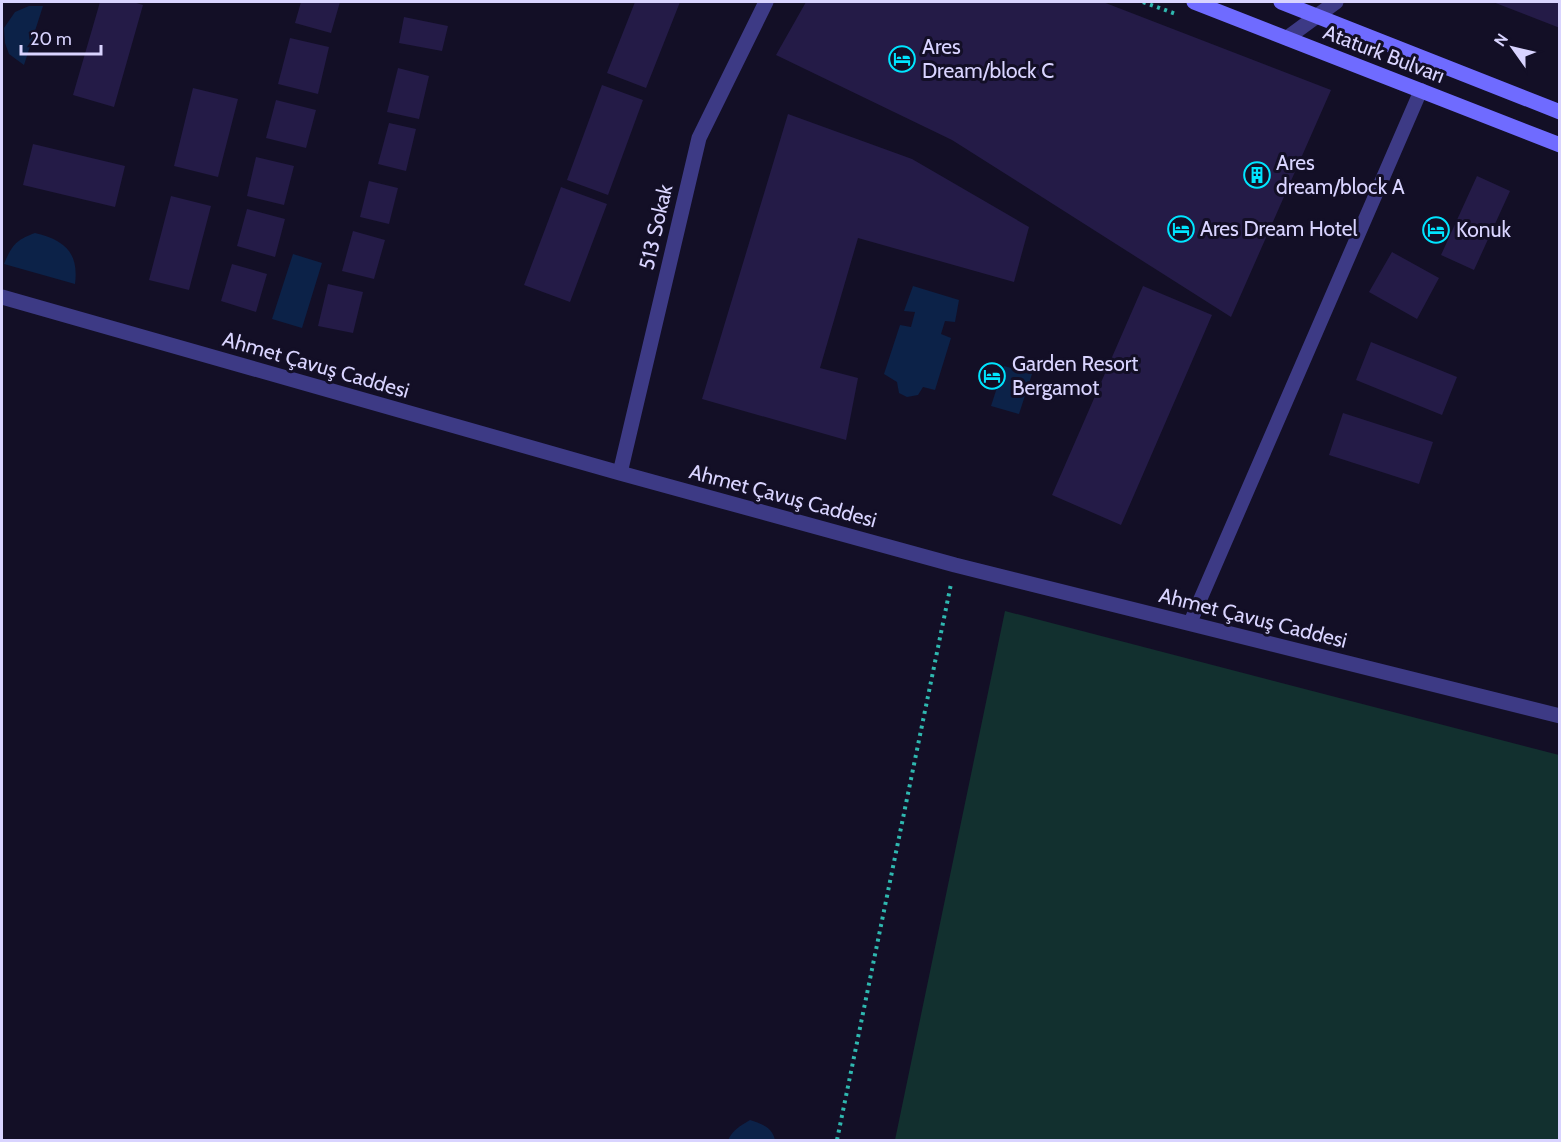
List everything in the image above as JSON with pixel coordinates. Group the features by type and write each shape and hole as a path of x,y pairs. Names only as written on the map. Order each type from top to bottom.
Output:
{"main road":[{"name":"Ataturk Bulvarı","path":"1194,2 1560,145"},
{"name":"Ataturk Bulvarı","path":"1281,2 1560,112"}],"street":[{"name":"513 Sokak","path":"620,473 699,138 766,2"},
{"path":"1287,38 1336,2"},
{"name":"Ahmet Çavuş Caddesi","path":"2,297 620,473 954,565 1560,716"}],"lane":[{"path":"1190,623 1421,90"}],"path":[{"path":"837,1140 954,565"}],"green space":[{"path":"1005,611 1559,755 1559,1140 895,1140"}],"water":[{"path":"29,6 43,6 24,65 9,54 5,43 4,28 15,12"},
{"path":"35,233 62,244 68,250 75,264 75,284 4,264 15,244"},
{"path":"293,254 322,263 302,328 272,319"},
{"path":"913,286 959,300 955,322 945,321 941,334 951,338 935,390 923,387 918,395 907,397 899,393 897,382 884,374 900,325 911,327 915,312 904,311"},
{"path":"1004,366 1032,374 1019,414 991,406"},
{"path":"750,1120 769,1129 775,1140 728,1140 740,1126"}],"building":[{"path":"100,2 133,2 143,5 114,107 73,95"},
{"path":"301,2 340,2 331,33 295,23"},
{"path":"635,2 680,2 646,88 607,73"},
{"name":"Ares Dream Hotel","path":"806,2 1103,2 1331,90 1231,317 952,140 776,55"},
{"path":"1493,2 1560,2 1560,28"},
{"path":"404,17 448,26 442,51 399,43"},
{"path":"290,38 329,47 318,94 278,84"},
{"path":"398,68 429,76 419,119 387,112"},
{"path":"602,85 643,100 608,195 567,180"},
{"path":"193,88 238,99 218,177 174,166"},
{"path":"276,100 316,110 306,148 266,138"},
{"path":"788,114 912,159 1029,227 1014,282 858,238 820,368 858,378 846,440 702,399"},
{"path":"389,123 416,129 406,171 378,164"},
{"path":"33,144 125,166 115,207 23,185"},
{"path":"256,157 294,166 284,205 247,196"},
{"path":"1477,176 1510,191 1474,270 1441,255"},
{"path":"369,181 398,188 389,224 360,217"},
{"path":"561,187 607,204 570,302 524,285"},
{"path":"171,196 211,206 189,290 149,280"},
{"path":"247,209 285,219 275,257 237,246"},
{"path":"353,231 385,240 374,279 342,271"},
{"path":"1392,252 1439,278 1417,319 1369,292"},
{"path":"232,264 267,274 256,312 221,301"},
{"path":"328,284 363,292 353,333 318,326"},
{"path":"1143,286 1212,315 1121,525 1052,495"},
{"path":"1371,342 1457,377 1442,415 1356,380"},
{"path":"1343,413 1433,442 1419,484 1329,455"}],"place":[{"name":"Ares Dream/block C","path":"902,59"},
{"name":"Ares dream/block A","path":"1257,175"},
{"name":"Ares Dream Hotel","path":"1181,229"},
{"name":"Konuk","path":"1436,230"},
{"name":"Garden Resort Bergamot","path":"992,376"}]}
